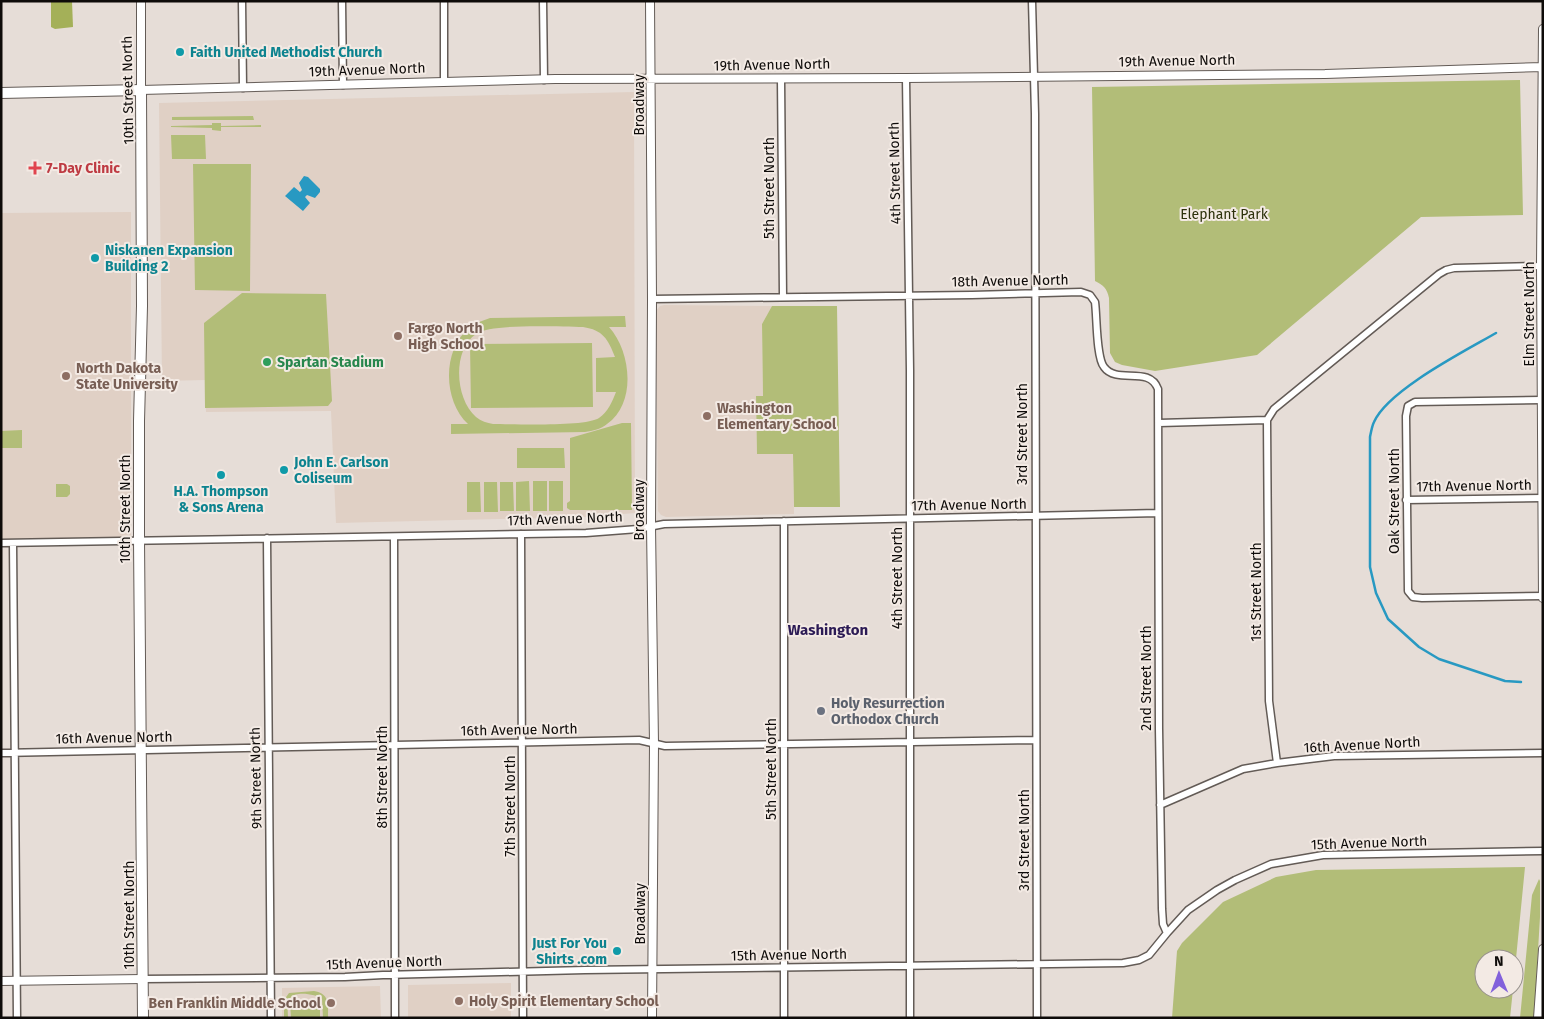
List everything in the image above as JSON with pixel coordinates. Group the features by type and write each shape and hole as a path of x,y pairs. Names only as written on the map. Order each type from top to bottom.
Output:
{"main road":[{"name":"19th Avenue North","path":"1,93 141,90"},
{"name":"10th Street North","path":"141,90 142,306 139,421 139,540 143,1018"}],"street":[{"name":"10th Street North","path":"141,1 141,90"},
{"path":"242,1 243,88"},
{"path":"342,1 342,84"},
{"path":"444,1 444,82"},
{"path":"544,1 544,80"},
{"name":"Broadway","path":"650,1 654,744 652,1018"},
{"name":"3rd Street North","path":"1032,1 1034,77 1037,1018"},
{"name":"Elm Street North","path":"1543,29 1541,266 1543,597"},
{"name":"19th Avenue North","path":"141,90 544,80 1377,73 1543,67"},
{"name":"4th Street North","path":"906,78 910,518 910,1018"},
{"name":"5th Street North","path":"781,79 782,296"},
{"path":"1159,423 1267,420 1274,409 1446,270 1454,268 1541,266"},
{"name":"18th Avenue North","path":"652,299 1081,292 1090,295 1095,302 1100,357 1104,367 1109,372 1154,380 1158,390 1159,423"},
{"name":"Oak Street North","path":"1542,400 1415,402 1408,406 1406,416 1406,500 1407,587 1410,594 1422,598 1543,597"},
{"name":"1st Street North","path":"1267,420 1269,702 1277,763"},
{"name":"2nd Street North","path":"1159,423 1160,805 1162,909 1163,924 1167,933"},
{"name":"17th Avenue North","path":"1406,500 1542,498"},
{"name":"17th Avenue North","path":"1,544 586,533 638,529 664,524 1158,513"},
{"name":"5th Street North","path":"784,521 784,1018"},
{"name":"7th Street North","path":"522,534 523,1018"},
{"name":"8th Street North","path":"394,537 395,1018"},
{"name":"9th Street North","path":"266,538 270,1018"},
{"path":"13,543 17,1018"},
{"name":"16th Avenue North","path":"1,752 639,740 665,746 1036,740"},
{"name":"16th Avenue North","path":"1160,805 1243,769 1277,763 1334,756 1543,753"},
{"name":"15th Avenue North","path":"1,981 345,977 523,971 1123,963 1139,960 1149,955 1188,910 1216,890 1271,864 1323,855 1543,851"},
{"path":"1538,1018 1543,949"}],"shaded area":[{"name":"Fargo North High School","path":"634,92 635,513 588,517 336,523 331,411 206,412 205,380 162,381 159,103"},
{"name":"North Dakota State University","path":"131,212 131,538 1,540 1,213"},
{"name":"Washington Elementary School","path":"660,306 772,306 762,324 763,396 756,397 757,454 793,454 794,514 666,517 658,511 656,311"},
{"name":"Holy Spirit Elementary School","path":"511,983 511,1018 408,1018 408,985"},
{"name":"Ben Franklin Middle School","path":"380,986 381,1018 282,1018 282,988"}],"green space":[{"path":"51,1 72,1 73,27 55,29 51,27"},
{"name":"Elephant Park","path":"1520,80 1523,215 1421,217 1257,355 1155,371 1115,362 1110,353 1109,298 1104,287 1095,281 1092,87"},
{"path":"253,116 254,120 172,120 172,117"},
{"path":"212,123 221,123 221,126 261,125 261,127 221,127 221,131 212,130 212,128 171,127 212,125"},
{"path":"171,135 205,135 206,159 172,159"},
{"path":"193,164 251,164 250,291 195,290"},
{"name":"Spartan Stadium","path":"242,293 326,294 332,401 328,406 205,408 204,323"},
{"path":"772,306 837,306 840,507 794,507 793,454 757,454 756,396 763,396 762,324"},
{"path":"625,316 626,327 609,327 622,349 628,377 627,390 617,415 602,427 585,432 451,434 451,424 468,424 460,414 450,389 450,362 454,349 460,337 471,326 490,318","holes":["527,326 590,328 604,336 615,357 596,358 596,392 616,392 602,416 591,421 579,423 493,424 484,422 469,409 460,387 460,363 468,341 476,334 496,328"]},
{"path":"592,343 593,407 471,408 470,344"},
{"path":"622,423 631,423 632,510 570,510 567,508 567,503 570,501 570,438"},
{"path":"22,430 22,448 1,448 1,431"},
{"path":"517,448 564,448 565,468 517,468"},
{"path":"529,481 530,511 516,511 516,482"},
{"path":"533,481 547,481 547,511 533,511"},
{"path":"549,481 563,481 563,511 549,511"},
{"path":"467,482 480,482 481,512 467,512"},
{"path":"484,482 497,482 498,512 484,512"},
{"path":"500,482 513,482 514,511 500,511"},
{"path":"56,484 67,484 70,486 70,494 67,497 56,497"},
{"path":"1525,867 1517,949 1474,949 1474,999 1512,999 1510,1018 1172,1018 1177,951 1182,943 1223,902 1276,877 1316,870"},
{"path":"1539,879 1540,917 1534,1018 1520,1018 1522,999 1524,999 1524,977 1532,895"},
{"path":"319,992 327,1000 328,1018 323,1018 322,999 306,994 297,994 289,999 288,1018 284,1018 284,1000 289,993"},
{"path":"290,1003 320,1003 320,1018 291,1018"}],"water":[{"path":"304,176 308,177 320,189 320,192 315,198 307,195 305,197 310,203 303,211 285,196 294,187 300,192 302,190 299,183"}],"waterway":[{"path":"1496,333 1429,372 1411,385 1395,397 1382,410 1374,422 1370,437 1370,567 1376,593 1388,619 1419,647 1439,659 1505,681 1521,682"}],"place":[{"name":"Faith United Methodist Church","path":"180,52"},
{"name":"7-Day Clinic","path":"35,168"},
{"name":"Niskanen Expansion Building 2","path":"95,258"},
{"name":"Fargo North High School","path":"398,336"},
{"name":"Spartan Stadium","path":"267,362"},
{"name":"North Dakota State University","path":"66,376"},
{"name":"Washington Elementary School","path":"707,416"},
{"name":"John E. Carlson Coliseum","path":"284,470"},
{"name":"H.A. Thompson & Sons Arena","path":"221,475"},
{"name":"Holy Resurrection Orthodox Church","path":"821,711"},
{"name":"Just For You Shirts .com","path":"617,951"},
{"name":"Holy Spirit Elementary School","path":"459,1001"},
{"name":"Ben Franklin Middle School","path":"331,1003"}],"district":[{"name":"Washington","path":"828,630"}]}
